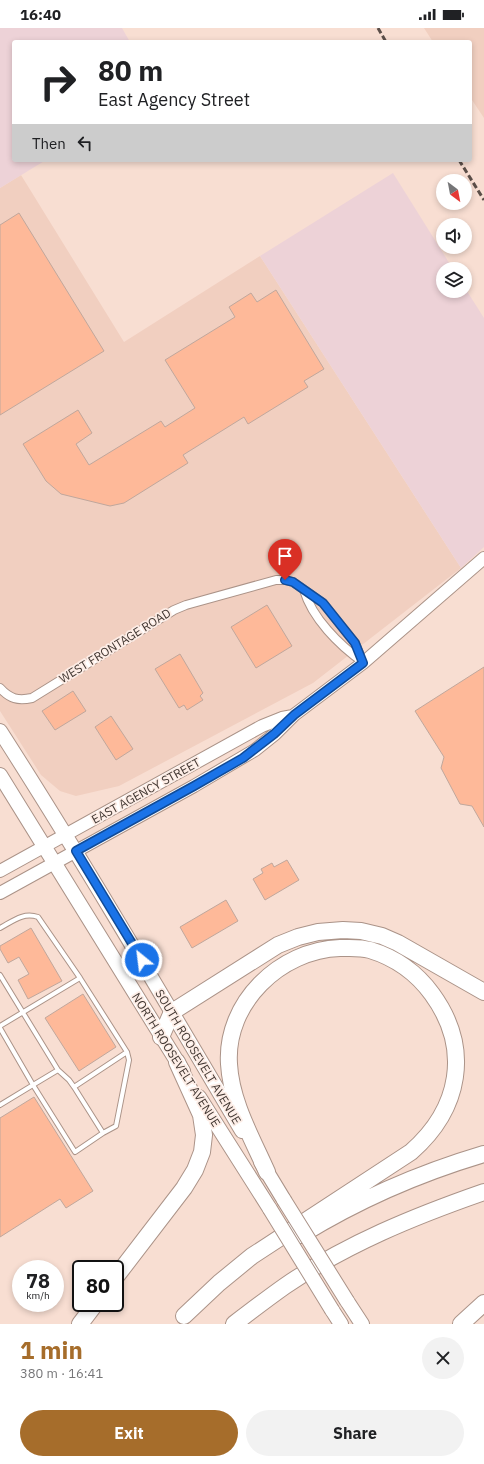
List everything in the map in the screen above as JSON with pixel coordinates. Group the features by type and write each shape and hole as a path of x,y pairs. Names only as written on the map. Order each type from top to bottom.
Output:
{"highway":[{"name":"SOUTH ROOSEVELT AVENUE","path":"0,731 76,851 267,1172 362,1324"},
{"name":"NORTH ROOSEVELT AVENUE","path":"0,776 341,1324"},
{"path":"161,1037 172,1012 278,945 318,932 343,930 361,931 382,936 398,943 484,992"},
{"path":"178,1320 252,1256 411,1152 437,1125 453,1087 456,1067 456,1045 450,1023 440,1005 416,974 403,964 368,950 331,948 311,952 278,968 252,993 240,1012 230,1044 229,1063 232,1084 242,1116 267,1172"},
{"path":"124,1266 184,1188 195,1170 202,1152 204,1135 201,1115 177,1062"},
{"path":"178,1320 269,1255 347,1209 417,1177 484,1154"},
{"path":"234,1324 286,1285 356,1244 404,1222 484,1192"},
{"path":"461,1324 484,1303"},
{"path":"80,1324 89,1312"}],"main road":[{"name":"EAST AGENCY STREET","path":"0,893 243,758 274,734 294,715 363,663 484,558"},
{"name":"EAST AGENCY STREET","path":"0,871 262,726 294,715"}],"street":[{"name":"WEST FRONTAGE ROAD","path":"0,688 12,699 23,700 32,698 165,615 186,605 276,580 293,582 323,603 355,643 363,663"},
{"path":"304,590 311,609 347,651 363,663"}],"lane":[{"path":"0,928 24,915 38,917 80,978 127,1052 129,1060 116,1126 74,1152 0,1027 80,978"},
{"path":"0,975 58,1070 74,1086 103,1133"},
{"path":"74,1086 127,1052"},
{"path":"0,1106 58,1070"}],"shaded area":[{"path":"0,28 122,28 129,40 12,40 12,162 43,162 0,188"},
{"path":"424,28 484,28 484,118 472,100 472,40 432,40"},
{"path":"393,173 436,242 436,254 444,254 449,262 436,262 436,298 471,298 484,318 484,547 461,568 260,256"},
{"path":"21,175 124,342 260,256 461,568 313,683 119,786 76,796 60,791 41,775 0,711 0,188"}],"building":[{"path":"19,213 104,351 0,415 0,225"},
{"path":"276,290 324,369 304,381 308,387 248,424 244,417 183,455 188,463 124,503 110,506 61,494 46,481 23,444 78,410 92,433 76,444 89,465 161,421 165,427 195,408 165,360 235,317 229,307 251,293 257,302"},
{"path":"267,605 292,646 256,668 231,627"},
{"path":"180,654 203,693 200,696 203,700 187,710 184,705 179,708 155,669"},
{"path":"484,667 484,827 472,806 460,804 441,768 444,757 415,711"},
{"path":"73,691 86,711 55,730 42,711"},
{"path":"111,716 133,749 116,760 95,727"},
{"path":"287,860 299,880 265,900 253,879 263,873 261,869 272,863 274,867"},
{"path":"226,900 238,921 192,948 180,927"},
{"path":"31,928 62,981 28,999 18,980 29,974 19,957 8,963 0,949 0,946"},
{"path":"83,994 116,1047 79,1071 45,1018"},
{"path":"34,1097 93,1191 66,1208 60,1199 0,1237 0,1118"}],"railway":[{"path":"378,28 385,40"},
{"path":"460,162 484,200"}],"route":[{"path":"142,960 76,851 243,758 274,734 294,715 334,687 363,663 355,643 323,603 298,585 285,580"}]}
